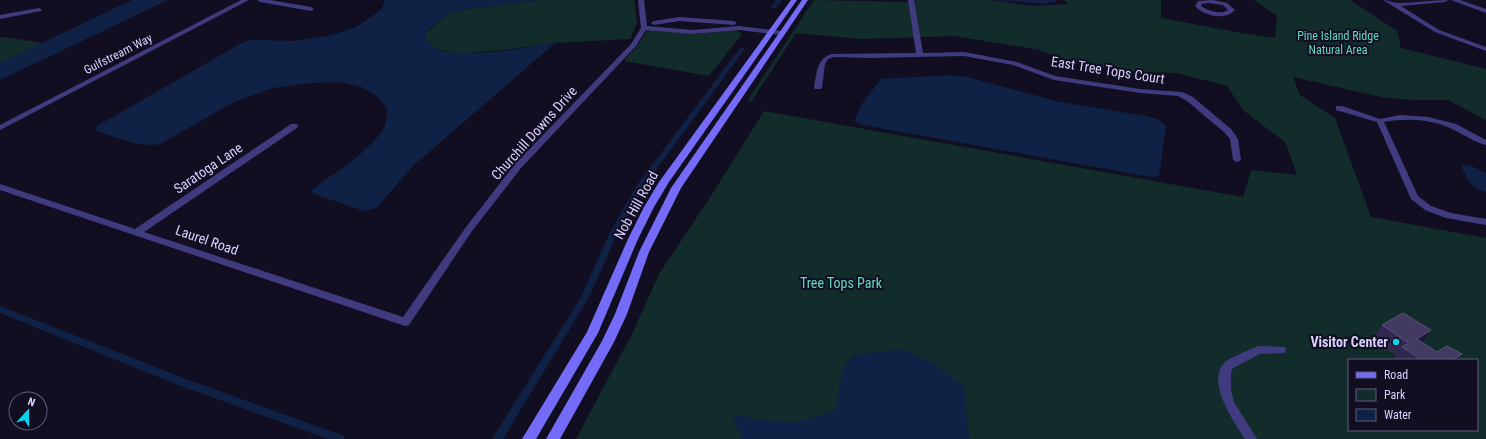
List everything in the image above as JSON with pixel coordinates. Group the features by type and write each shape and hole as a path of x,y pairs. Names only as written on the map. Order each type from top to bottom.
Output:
{"main road":[{"name":"Nob Hill Road","path":"553,439 608,342 621,314 644,252 676,188 778,30 794,0"},
{"name":"Nob Hill Road","path":"529,439 592,333 633,238 664,182 778,30 805,0"}],"street":[{"name":"Gulfstream Way","path":"0,128 246,0"},
{"path":"260,0 311,9"},
{"path":"641,0 644,25"},
{"path":"911,0 920,55"},
{"path":"1386,0 1437,31 1486,49"},
{"path":"1396,5 1445,0"},
{"path":"1454,0 1486,12"},
{"path":"1204,1 1216,1 1229,6 1232,10 1231,12 1225,14 1215,13 1204,10 1198,6 1198,4 1204,1"},
{"path":"0,17 39,10"},
{"path":"644,25 665,22 721,22 778,30"},
{"path":"665,22 666,26 672,30"},
{"path":"644,25 693,32 739,28 778,30"},
{"name":"Churchill Downs Drive","path":"405,322 469,229 518,166 634,45 644,25"},
{"name":"East Tree Tops Court","path":"818,87 822,64 826,58 833,55 869,56 964,54 977,56 1015,63 1054,78 1140,91 1179,94 1190,99 1228,131 1234,139 1236,160"},
{"path":"1340,108 1380,121 1400,117 1428,119 1453,126 1486,143"},
{"path":"1380,121 1414,197 1428,208 1450,216 1486,222"},
{"name":"Saratoga Lane","path":"137,232 294,126"},
{"name":"Laurel Road","path":"0,187 405,322"},
{"path":"1251,439 1229,403 1225,388 1225,373 1230,365 1259,350 1282,350"}],"green space":[{"path":"539,0 634,0 637,23 630,39 555,43 461,54 436,49 425,39 426,32 450,13 468,9"},
{"name":"Tree Tops Park","path":"814,0 911,2 917,0 991,0 1032,6 1068,4 1064,0 1161,0 1161,18 1275,38 1277,16 1254,0 1350,0 1397,31 1401,48 1486,69 1486,120 1448,100 1412,100 1381,97 1293,77 1300,95 1335,118 1371,217 1486,238 1486,439 576,439 633,332 659,274 709,199 764,111 1243,197 1251,170 1297,175 1286,143 1244,111 1227,86 1177,73 1130,72 1072,63 1040,50 954,36 862,39 796,33 751,102 747,101"},
{"path":"651,29 697,34 736,30 742,34 709,76 624,61 641,41 647,30"},
{"path":"0,37 3,37 43,43 0,63"}],"water":[{"path":"132,0 168,0 0,80 0,63"},
{"path":"385,0 539,0 468,9 450,13 426,31 425,39 437,49 463,53 495,52 555,43 414,165 376,208 364,211 314,194 312,190 371,145 385,125 387,109 377,96 362,87 340,82 311,83 273,88 234,102 160,144 152,145 136,143 96,131 97,126 242,43 250,40 293,41 328,36 354,28 370,18 382,9"},
{"path":"994,0 1056,0 1055,2 1043,4"},
{"path":"951,75 967,77 1060,102 1157,119 1166,126 1159,176 1151,177 863,125 854,121 861,105 881,79"},
{"path":"1465,165 1474,167 1486,173 1486,192 1481,191 1470,183 1461,166"},
{"path":"903,349 937,366 964,387 969,439 742,439 733,418 736,414 751,419 795,423 835,411 843,368 854,355"}],"building":[{"path":"1403,313 1431,330 1417,339 1437,352 1447,346 1462,354 1454,359 1420,359 1402,347 1409,343 1382,325"}],"waterway":[{"path":"774,7 779,0"},
{"path":"497,439 585,297 613,234 641,185 742,49"},
{"path":"0,309 182,382 340,439"}],"place":[{"name":"Visitor Center","path":"1396,342"}],"park label":[{"name":"Pine Island Ridge Natural Area","path":"1338,43"}]}
